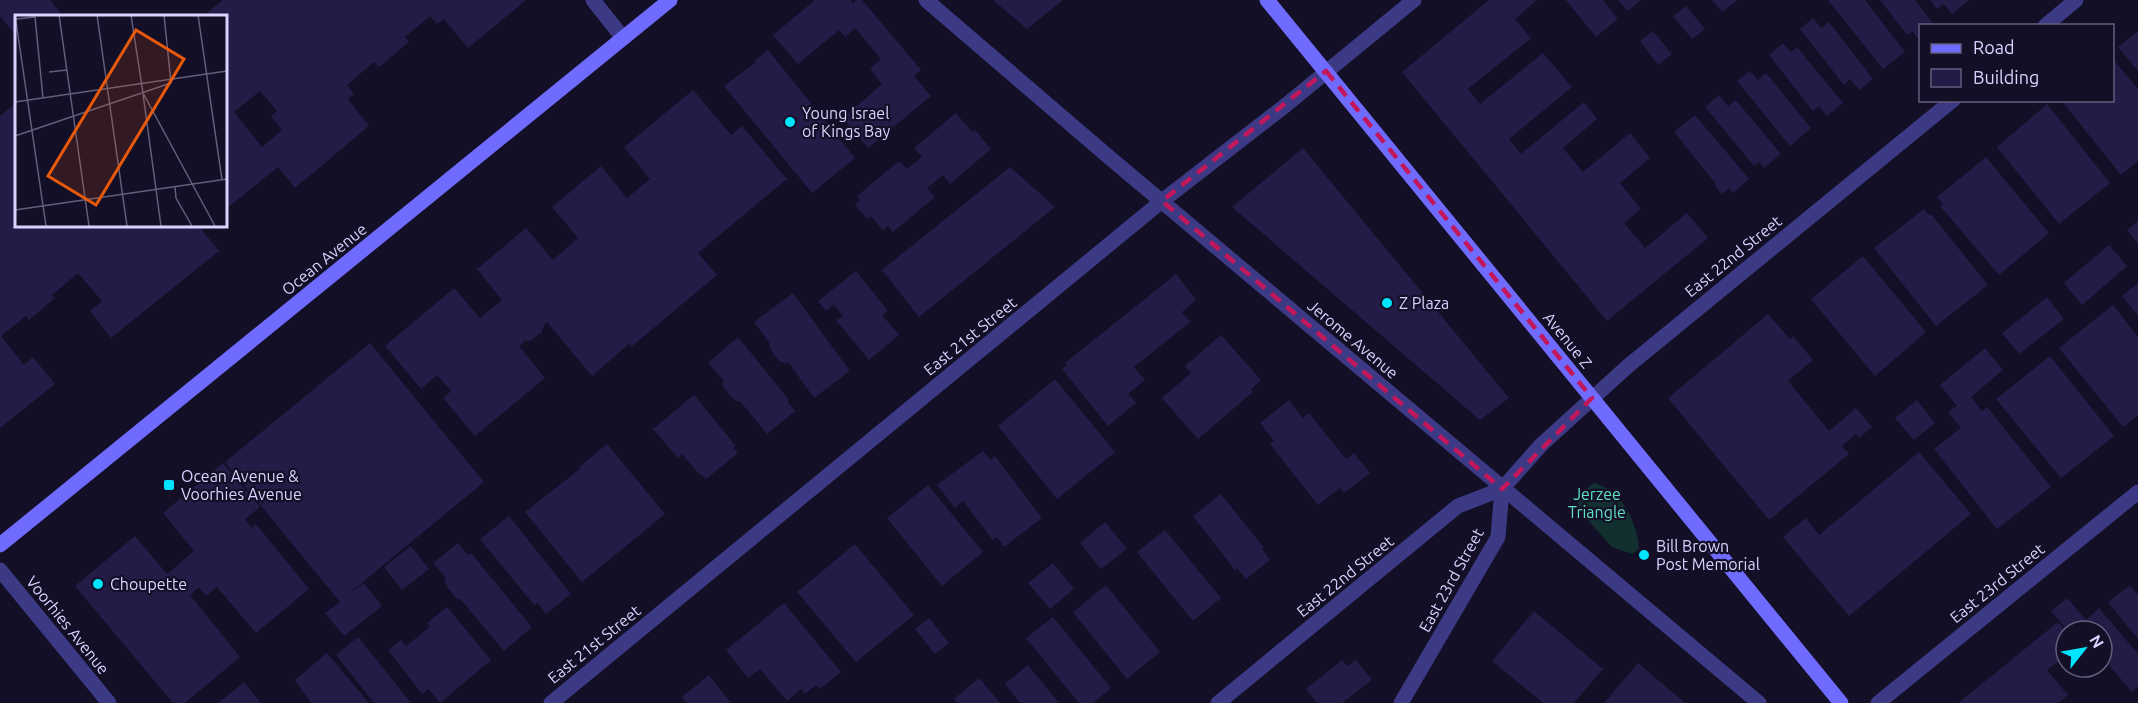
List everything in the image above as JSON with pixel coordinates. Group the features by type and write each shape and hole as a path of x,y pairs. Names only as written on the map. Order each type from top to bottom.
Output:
{"street":[{"path":"593,0 623,38"},
{"name":"Ocean Avenue","path":"0,545 670,0"},
{"name":"Jerome Avenue","path":"926,0 1502,489 1759,703"},
{"name":"Avenue Z","path":"1267,0 1841,703"},
{"name":"East 21st Street","path":"551,703 1162,201 1414,0"},
{"path":"2047,24 2076,0"},
{"name":"East 22nd Street","path":"1218,703 1458,506 1502,489 1540,445 1628,366 1951,102"},
{"name":"East 23rd Street","path":"1401,703 1498,537 1502,489"},
{"name":"East 23rd Street","path":"1878,703 2138,492"},
{"name":"Voorhies Avenue","path":"0,570 109,703"}],"highlighted area":[{"path":"1326,71 1592,398 1502,489 1162,201"}],"green space":[{"name":"Jerzee Triangle","path":"1594,483 1613,492 1626,508 1638,539 1639,549 1632,554 1612,547 1578,509 1578,496"}],"building":[{"path":"0,0 50,0 62,15 15,15 15,35 0,16"},
{"path":"223,0 526,0 468,48 444,19 437,24 430,16 405,37 409,42 379,67 374,62 347,85 354,94 348,99 369,126 295,188 278,167 226,209 226,15 204,15","holes":["260,91 277,111 271,116 282,130 262,147 234,112"]},
{"path":"815,0 851,0 853,3 862,0 921,70 914,76 931,96 868,148 843,118 882,84 870,69 881,59 855,28 845,37 839,30 798,64 773,35"},
{"path":"993,0 1063,0 1027,29"},
{"path":"1489,0 1537,0 1515,19 1531,38 1468,89 1480,104 1543,53 1572,87 1509,139 1521,154 1584,102 1597,119 1563,148 1583,172 1630,133 1650,158 1620,183 1641,209 1624,223 1645,248 1687,213 1708,238 1607,321 1402,72"},
{"path":"1566,0 1603,0 1618,19 1596,37"},
{"path":"1618,0 1641,0 1628,11"},
{"path":"1712,0 1738,0 1722,12"},
{"path":"1828,0 1865,0 1905,52 1883,69"},
{"path":"1880,0 1915,0 1933,24 1919,24 1919,40 1912,31 1907,35"},
{"path":"1930,0 1969,0 1952,14 1944,4 1937,9"},
{"path":"1686,6 1705,29 1692,39 1673,16"},
{"path":"1813,18 1821,28 1829,22 1873,79 1859,90 1850,79 1844,85 1800,29"},
{"path":"1653,31 1672,54 1658,65 1640,41"},
{"path":"2138,31 2138,71 2118,47"},
{"path":"1783,43 1791,52 1797,47 1843,103 1827,116 1819,106 1813,111 1769,55"},
{"name":"Young Israel of Kings Bay","path":"768,50 855,158 812,193 724,86 755,63 755,60"},
{"path":"2114,60 2138,89 2138,161 2121,175 2063,102 2114,102"},
{"path":"1750,71 1758,80 1766,73 1811,128 1790,146 1737,81"},
{"path":"693,90 731,135 742,126 787,179 698,253 717,275 631,347 629,344 592,376 547,322 542,332 519,346 545,378 475,436 443,398 451,391 437,375 421,389 385,346 454,288 480,318 502,300 477,269 526,228 553,260 578,238 552,207 601,166 627,198 650,179 624,147"},
{"path":"1719,95 1728,106 1736,100 1781,154 1764,168 1759,162 1754,166 1705,107"},
{"path":"15,104 15,226 205,226 201,229 219,251 111,338 90,311 102,301 78,273 52,295 55,298 29,320 26,316 1,336 24,365 33,357 55,384 0,428 0,116"},
{"path":"2047,104 2110,183 2059,224 1997,147"},
{"path":"956,113 991,149 950,184 943,175 927,188 935,197 893,232 888,226 883,230 871,216 867,219 855,205 860,200 857,196 899,161 907,169 922,157 914,148"},
{"path":"1695,115 1749,179 1733,193 1729,188 1722,194 1674,132"},
{"name":"Z Plaza","path":"1303,148 1509,398 1480,420 1232,207"},
{"path":"1986,157 2049,233 1999,275 1940,206 1943,204 1937,197"},
{"path":"1010,167 1055,207 919,317 882,270"},
{"path":"1924,209 1929,215 1931,214 1988,285 1936,326 1874,248"},
{"path":"2138,221 2138,244 2127,230"},
{"path":"2109,245 2127,266 2082,305 2064,283"},
{"path":"1863,256 1926,332 1875,376 1811,299"},
{"path":"856,271 888,311 882,315 899,335 869,360 836,320 843,316 834,305 826,311 818,301"},
{"path":"1176,274 1196,300 1182,312 1190,322 1134,367 1145,380 1128,394 1136,403 1108,426 1062,369 1067,365 1065,363"},
{"path":"2138,283 2138,316 2122,296"},
{"path":"793,293 850,371 814,398 788,362 786,364 778,360 769,342 754,322"},
{"path":"2047,297 2064,319 2019,354 2002,333"},
{"path":"2113,305 2138,337 2138,415 2123,427 2059,348"},
{"path":"1768,314 1790,339 1793,336 1813,360 1788,381 1829,431 1856,408 1872,427 1859,438 1856,434 1842,446 1849,454 1769,520 1668,398"},
{"path":"1221,335 1261,380 1251,389 1253,392 1198,439 1162,398 1191,373 1185,366"},
{"path":"738,337 789,400 788,402 795,411 767,434 740,401 735,401 723,387 723,380 708,363"},
{"path":"370,343 484,482 346,596 364,583 382,606 344,636 325,613 340,602 225,462"},
{"path":"1985,348 2003,370 1971,397 1982,411 1987,407 2051,487 1997,529 1934,449 1961,428 1948,412 1957,406 1940,385"},
{"path":"2050,356 2114,436 2061,478 1996,399"},
{"path":"1055,379 1115,452 1057,499 998,426"},
{"path":"694,395 736,446 733,448 738,453 706,479 682,454 678,458 653,429"},
{"path":"1289,400 1303,418 1309,413 1346,459 1354,453 1370,473 1344,493 1340,488 1318,505 1270,444 1274,441 1260,423"},
{"path":"1917,400 1935,423 1914,440 1895,418"},
{"path":"607,444 665,514 582,582 525,512 580,469 579,467"},
{"path":"983,451 991,460 995,456 1042,518 1004,547 997,537 993,540 963,501 955,508 937,485"},
{"path":"1919,452 1971,514 1849,616 1783,537 1806,518 1819,535"},
{"path":"223,463 260,507 245,519 252,528 256,524 309,589 256,633 217,587 206,596 199,587 190,595 240,657 185,703 173,703 75,586 135,536 167,574 194,551 163,513"},
{"path":"928,485 983,552 942,586 887,518"},
{"path":"1221,494 1264,548 1262,549 1270,560 1246,579 1237,568 1235,570 1193,516"},
{"path":"509,516 571,594 546,614 538,603 534,605 480,539"},
{"path":"1105,522 1127,549 1101,569 1080,543"},
{"path":"1165,530 1221,598 1193,621 1137,552"},
{"path":"458,543 468,555 471,553 532,627 504,651 461,600 456,598 448,588 444,579 446,578 433,563"},
{"path":"855,544 914,615 856,662 797,592"},
{"path":"411,546 429,569 402,590 384,567"},
{"path":"1053,563 1074,589 1050,609 1028,583"},
{"path":"1106,585 1160,652 1127,679 1073,612"},
{"path":"2130,585 2138,595 2138,639 2108,602"},
{"path":"2067,598 2085,619 2058,619 2051,611"},
{"path":"784,603 841,672 820,689 816,685 805,694 801,689 787,701 760,669 748,678 726,650"},
{"path":"447,607 491,660 440,703 429,689 422,694 388,650 401,640 406,646 430,627 427,623"},
{"path":"2099,608 2108,619 2087,619"},
{"path":"1534,611 1603,669 1574,703 1543,703 1492,661"},
{"path":"1053,617 1111,688 1093,703 1079,703 1026,638"},
{"path":"929,618 949,643 935,654 915,629"},
{"path":"2054,625 2054,664 2047,670 2068,695 2058,703 1958,703"},
{"path":"2114,626 2138,654 2138,686 2132,692 2114,671"},
{"path":"358,637 411,703 374,703 336,655"},
{"path":"327,653 369,703 311,703 295,680"},
{"path":"1342,660 1347,666 1356,660 1372,680 1342,703 1317,703 1306,689"},
{"path":"1638,663 1685,703 1604,703"},
{"path":"1028,665 1059,703 1020,703 1005,684"},
{"path":"709,675 731,703 684,703 686,702 682,697"},
{"path":"979,678 1000,703 957,703 954,699"},
{"path":"244,682 261,703 218,703"}],"place":[{"name":"Young Israel of Kings Bay","path":"790,122"},
{"name":"Z Plaza","path":"1387,303"},
{"name":"Ocean Avenue & Voorhies Avenue","path":"169,485"},
{"name":"Bill Brown Post Memorial","path":"1644,555"},
{"name":"Choupette","path":"98,584"}]}
